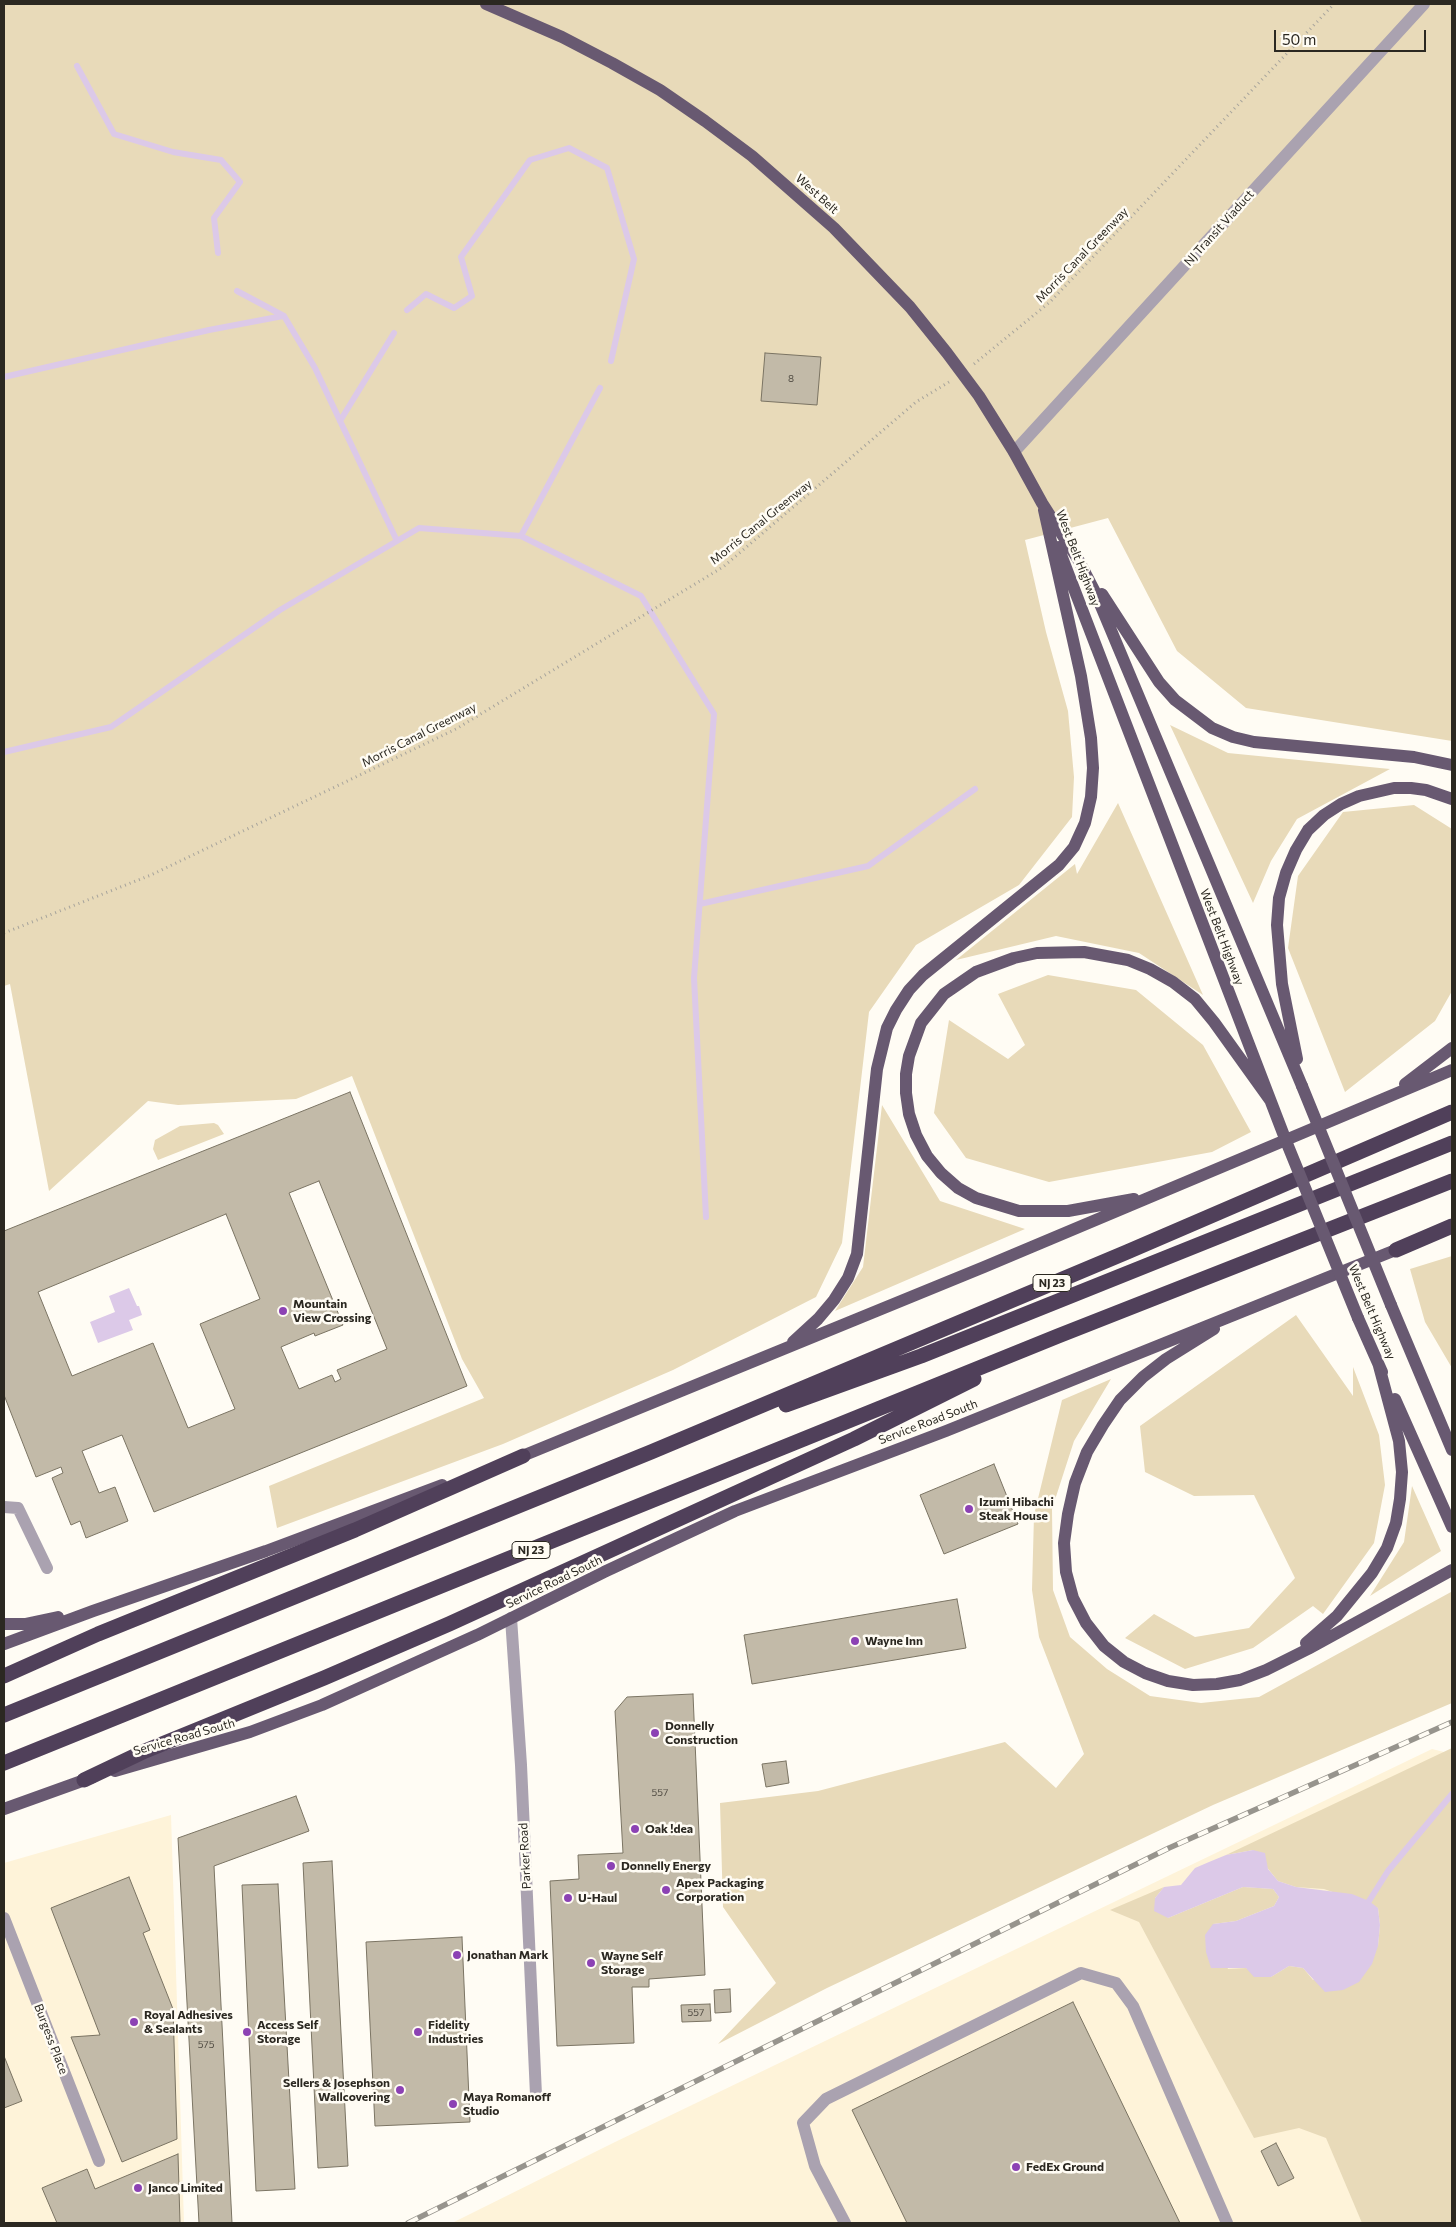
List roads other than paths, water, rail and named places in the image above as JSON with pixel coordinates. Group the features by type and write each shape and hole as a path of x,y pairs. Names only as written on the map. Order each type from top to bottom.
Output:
{"highway":[{"name":"NJ 23","path":"4,1715 651,1452 1127,1252 1452,1112"},
{"path":"651,1452 921,1356 1452,1143"},
{"name":"NJ 23","path":"4,1763 1058,1336 1452,1181"},
{"path":"1396,1250 1452,1226"},
{"path":"84,1780 145,1751 395,1648 802,1463 934,1400 1058,1336"},
{"path":"4,1676 98,1634 355,1530 523,1456"}],"main road":[{"name":"West Belt","path":"486,4 562,37 667,95 752,156 828,222 910,307 962,374 1014,452 1042,503"},
{"name":"West Belt Highway","path":"1042,503 1062,532 1095,592 1452,1450"},
{"name":"West Belt Highway","path":"1042,503 1270,1100 1358,1318 1452,1526"},
{"path":"783,1350 802,1335 834,1300 848,1278 857,1254 877,1069 887,1028 896,1010 909,990 923,974 1060,865 1074,847 1085,823 1091,797 1093,768 1091,738 1081,676 1042,503"},
{"path":"1062,532 1159,682 1174,700 1212,728 1233,737 1254,742 1414,757 1452,765"},
{"path":"1302,1086 1282,984 1277,925 1279,898 1286,873 1296,850 1308,830 1324,815 1341,804 1359,796 1378,791 1411,788 1426,790 1452,799"},
{"path":"1189,1182 1145,1196 1093,1208 1043,1212 1019,1211 997,1206 976,1198 958,1188 926,1156 909,1114 906,1074 914,1040 921,1024 944,994 958,982 995,964 1036,952 1061,951 1106,955 1150,969 1173,982 1194,999 1214,1022 1270,1100"},
{"path":"1355,1112 1400,1088 1452,1048"},
{"path":"4,1644 266,1551 353,1517 523,1456 1189,1182 1452,1070"},
{"path":"1452,1231 1396,1250 1262,1303 1166,1359 1120,1400 1103,1425 1081,1467 1068,1514 1064,1543 1066,1572 1073,1598 1086,1623 1104,1646 1124,1662 1145,1674 1168,1681 1193,1685 1217,1684 1240,1680 1266,1670 1452,1570"},
{"name":"Service Road South","path":"4,1809 84,1780 250,1732 322,1705 736,1511 1033,1396 1262,1303"},
{"path":"1266,1670 1293,1653 1337,1616 1372,1573 1393,1531 1400,1499 1402,1472 1399,1441 1379,1366"},
{"path":"1435,1406 1452,1434"},
{"path":"4,1624 25,1624 93,1611"}],"street":[{"name":"NJ Transit Viaduct","path":"1014,452 1424,4"},
{"path":"4,1507 18,1508 47,1568"},
{"name":"Parker Road","path":"511,1618 522,1774 536,2095"},
{"name":"Burgess Place","path":"4,1918 99,2161"},
{"path":"845,2223 816,2166 803,2123 826,2098 1082,1974 1116,1983 1133,2006 1227,2223"}],"waterway":[{"path":"77,66 114,134 173,152 221,160 240,182 214,218 218,253"},
{"path":"407,310 426,294 454,308 472,296 461,257 530,160 569,148 607,168 634,259 611,361"},
{"path":"237,291 284,316 315,368 397,541"},
{"path":"4,377 209,330 283,316"},
{"path":"340,421 394,333"},
{"path":"521,536 600,388"},
{"path":"4,752 111,727 280,610 419,528 521,536 641,596 714,714 694,978 706,1217"},
{"path":"700,904 868,866 975,789"},
{"path":"1369,1901 1388,1871 1452,1794"}],"railway":[{"path":"408,2223 1169,1848 1452,1722"}],"place":[{"name":"Mountain View Crossing","path":"283,1311"},
{"name":"Izumi Hibachi Steak House","path":"969,1509"},
{"name":"Wayne Inn","path":"855,1641"},
{"name":"Donnelly Construction","path":"655,1733"},
{"name":"Oak !dea","path":"635,1829"},
{"name":"Donnelly Energy","path":"611,1866"},
{"name":"Apex Packaging Corporation","path":"666,1890"},
{"name":"U-Haul","path":"568,1898"},
{"name":"Jonathan Mark","path":"457,1955"},
{"name":"Wayne Self Storage","path":"591,1963"},
{"name":"Royal Adhesives & Sealants","path":"134,2022"},
{"name":"Access Self Storage","path":"247,2032"},
{"name":"Fidelity Industries","path":"418,2032"},
{"name":"Sellers & Josephson Wallcovering","path":"400,2090"},
{"name":"Maya Romanoff Studio","path":"453,2104"},
{"name":"FedEx Ground","path":"1016,2167"},
{"name":"Janco Limited","path":"138,2188"}]}
